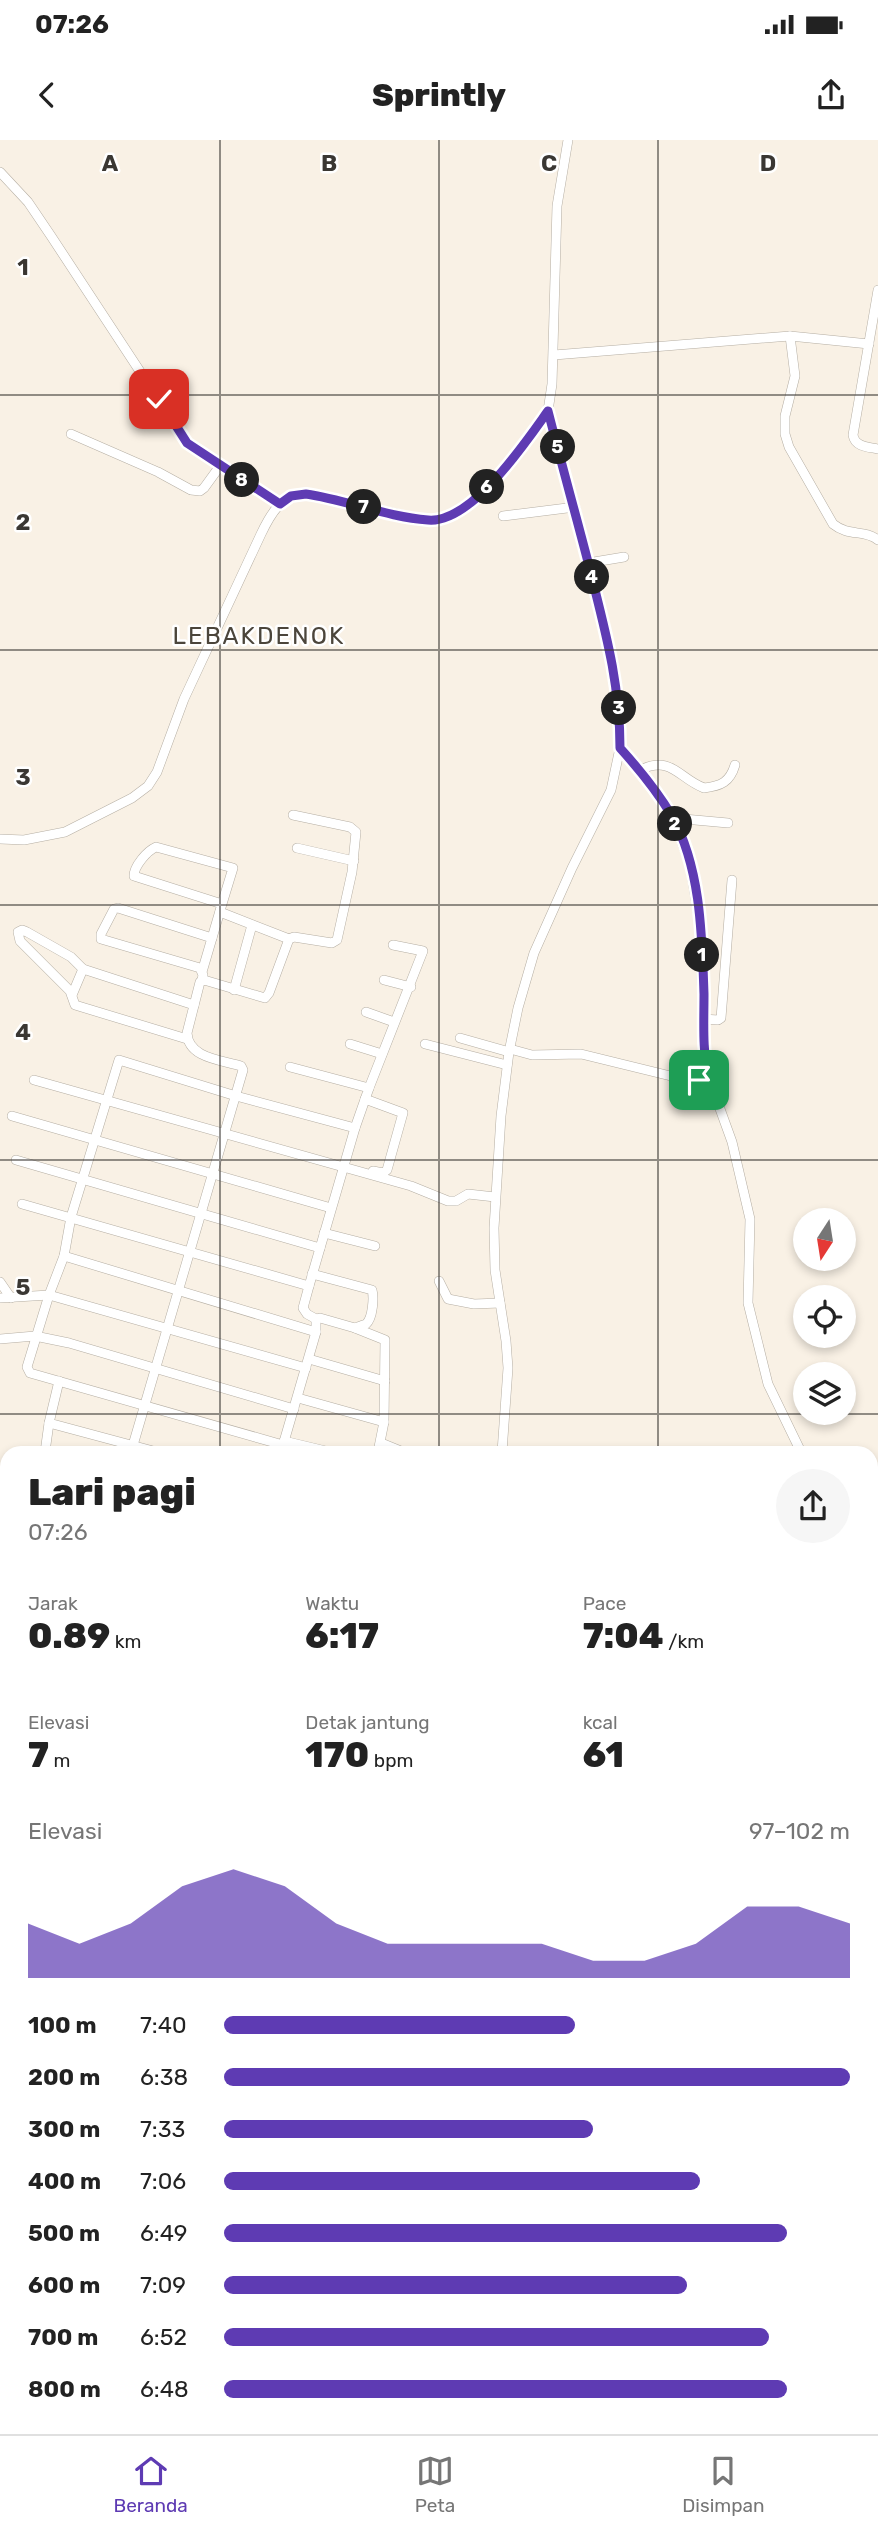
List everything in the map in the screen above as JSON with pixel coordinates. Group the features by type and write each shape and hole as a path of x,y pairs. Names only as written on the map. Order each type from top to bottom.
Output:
{"street":[{"path":"502,1446 508,1367 495,1270 495,1197 507,1065 518,1008 534,953 556,901 611,790 620,748 613,661 548,411 554,355 557,206 568,140"},
{"path":"0,172 28,202 187,443 280,504"},
{"path":"878,292 853,435 859,444 878,449"},
{"path":"554,355 790,337 869,344"},
{"path":"790,337 795,376 785,416 787,442 833,524 843,531 870,535 878,540"},
{"path":"0,839 24,841 65,832 122,803 148,786 184,699 261,534 280,504 291,496 306,494 425,520 438,520 452,514 488,486 519,453 548,411"},
{"path":"71,434 158,472 191,490 201,491 220,466"},
{"path":"503,516 575,507"},
{"path":"588,563 624,557"},
{"path":"620,748 673,818 685,846 694,880 700,926 704,1048 709,1079 732,1142 747,1202 751,1232 748,1303 768,1384 798,1446"},
{"path":"640,771 655,764 664,765 704,788 722,784 729,779 735,765"},
{"path":"187,1040 212,938 221,908 233,869 156,847 151,849 135,868 134,876 221,908 252,925 289,939 294,937 336,942 354,861 356,832 354,828 293,815"},
{"path":"673,818 728,823"},
{"path":"297,848 354,861"},
{"path":"703,1019 718,1020 722,1017 732,880"},
{"path":"202,976 200,968 101,939 101,934 114,909 118,908 212,938"},
{"path":"234,990 252,925"},
{"path":"133,1446 243,1070 241,1066 197,1053 187,1040 75,1005 72,995 20,941 18,932 27,932 58,949 83,969 194,1005"},
{"path":"202,976 262,999 268,996 289,939"},
{"path":"379,1446 384,1422 385,1340 355,1328 316,1319 303,1308 355,1128 423,951 393,945"},
{"path":"72,995 83,969"},
{"path":"384,980 411,987"},
{"path":"366,1012 394,1022"},
{"path":"460,1038 532,1055 581,1054 677,1079 709,1079"},
{"path":"349,1044 382,1054"},
{"path":"425,1044 507,1065"},
{"path":"316,1319 316,1332 283,1446 144,1407 28,1370 35,1336 64,1256 71,1217 118,1061 121,1059 236,1096 355,1128"},
{"path":"290,1067 369,1088"},
{"path":"34,1080 224,1135 380,1173 387,1170 403,1113 365,1099"},
{"path":"12,1116 331,1208"},
{"path":"16,1160 84,1177 201,1215 320,1248"},
{"path":"344,1165 418,1188 443,1200 453,1202 468,1194 495,1197"},
{"path":"22,1204 309,1286"},
{"path":"324,1233 375,1246"},
{"path":"64,1256 316,1332"},
{"path":"312,1274 372,1290 374,1296 369,1319 367,1323 355,1328"},
{"path":"0,1282 10,1298"},
{"path":"439,1282 447,1299 474,1304 500,1303"},
{"path":"0,1298 49,1295 166,1330 384,1381"},
{"path":"0,1339 35,1336 69,1343 294,1409"},
{"path":"46,1446 59,1381"},
{"path":"298,1398 384,1422"},
{"path":"49,1423 122,1446"}],"district":[{"name":"LEBAKDENOK","path":"259,636"}],"route":[{"path":"159,399 187,443 280,504 291,496 306,494 425,520 438,520 452,514 475,498 519,453 548,411 613,661 620,748 673,818 685,846 694,880 700,926 704,1048 709,1079 699,1080"}]}
